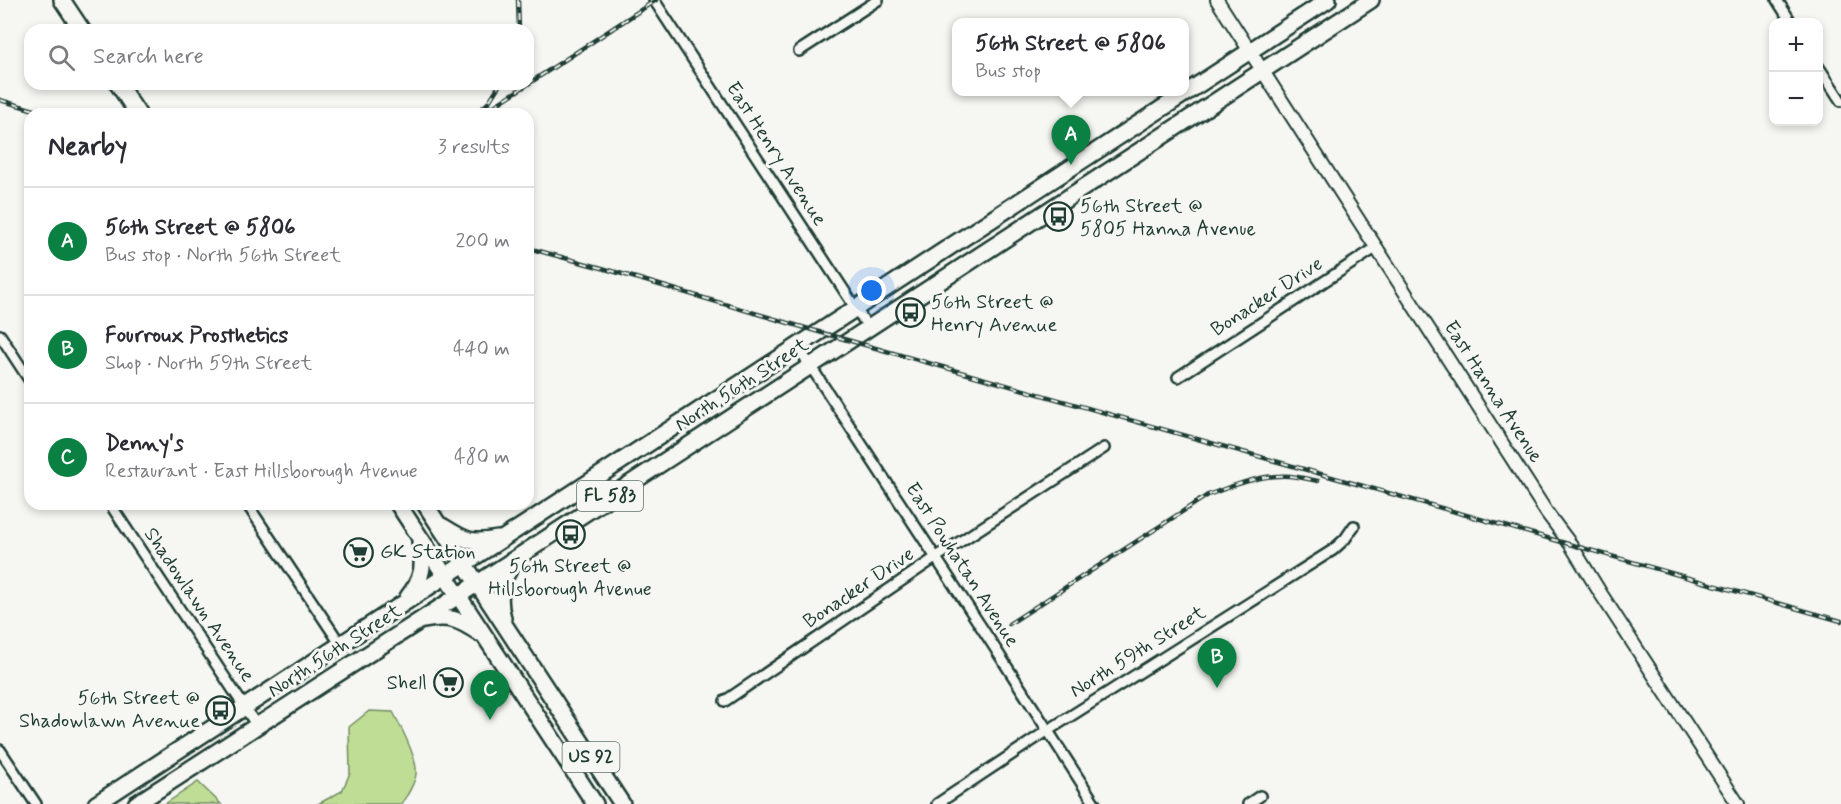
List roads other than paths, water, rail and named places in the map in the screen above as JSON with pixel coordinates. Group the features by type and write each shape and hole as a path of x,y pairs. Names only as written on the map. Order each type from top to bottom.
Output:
{"main road":[{"path":"62,0 78,24"},
{"path":"74,0 90,24"},
{"name":"North 56th Street","path":"1189,91 1328,0"},
{"name":"North 56th Street","path":"136,804 1371,0"},
{"path":"123,90 137,108"},
{"path":"132,90 139,108"},
{"name":"North 56th Street","path":"96,804 1181,96"},
{"path":"1054,179 1066,198"},
{"name":"US 92","path":"402,510 595,804"},
{"name":"US 92","path":"429,510 622,804"},
{"path":"438,523 467,540 479,542 504,537"},
{"path":"403,604 422,575 423,560 418,534"},
{"path":"505,624 500,606 501,586 505,574 518,556"},
{"path":"420,621 441,617 454,619 467,624 487,639"},
{"path":"581,783 590,804"}],"street":[{"name":"East Henry Avenue","path":"654,0 868,327"},
{"path":"800,51 878,0"},
{"name":"East Hanna Avenue","path":"1217,0 1738,804"},
{"path":"1777,0 1788,18"},
{"path":"1822,72 1841,101"},
{"name":"Bonacker Drive","path":"1178,377 1377,248"},
{"path":"0,336 24,372"},
{"name":"East Powhatan Avenue","path":"798,347 1095,804"},
{"name":"Bonacker Drive","path":"725,701 935,558 1104,448"},
{"name":"Shadowlawn Avenue","path":"114,510 257,726"},
{"path":"251,510 341,645"},
{"name":"North 59th Street","path":"937,804 1047,731 1333,550 1354,526"},
{"path":"0,750 36,804"},
{"path":"1248,804 1260,796"}],"railway":[{"path":"518,0 519,24"},
{"path":"534,80 656,0"},
{"path":"482,108 496,90"},
{"path":"491,108 519,90"},
{"path":"0,100 27,108"},
{"path":"534,250 1841,621"},
{"path":"1009,624 1208,495 1259,478 1290,476 1318,481"}],"place":[{"name":"56th Street @ 5806","path":"1071,165"},
{"name":"56th Street @ 5805 Hanna Avenue","path":"1059,217"},
{"name":"56th Street @ Henry Avenue","path":"910,313"},
{"name":"56th Street @ Hillsborough Avenue","path":"570,535"},
{"name":"GK Station","path":"359,552"},
{"name":"Shell","path":"448,683"},
{"name":"Fourroux Prosthetics","path":"1217,688"},
{"name":"56th Street @ Shadowlawn Avenue","path":"221,710"},
{"name":"Denny's","path":"490,720"}]}
